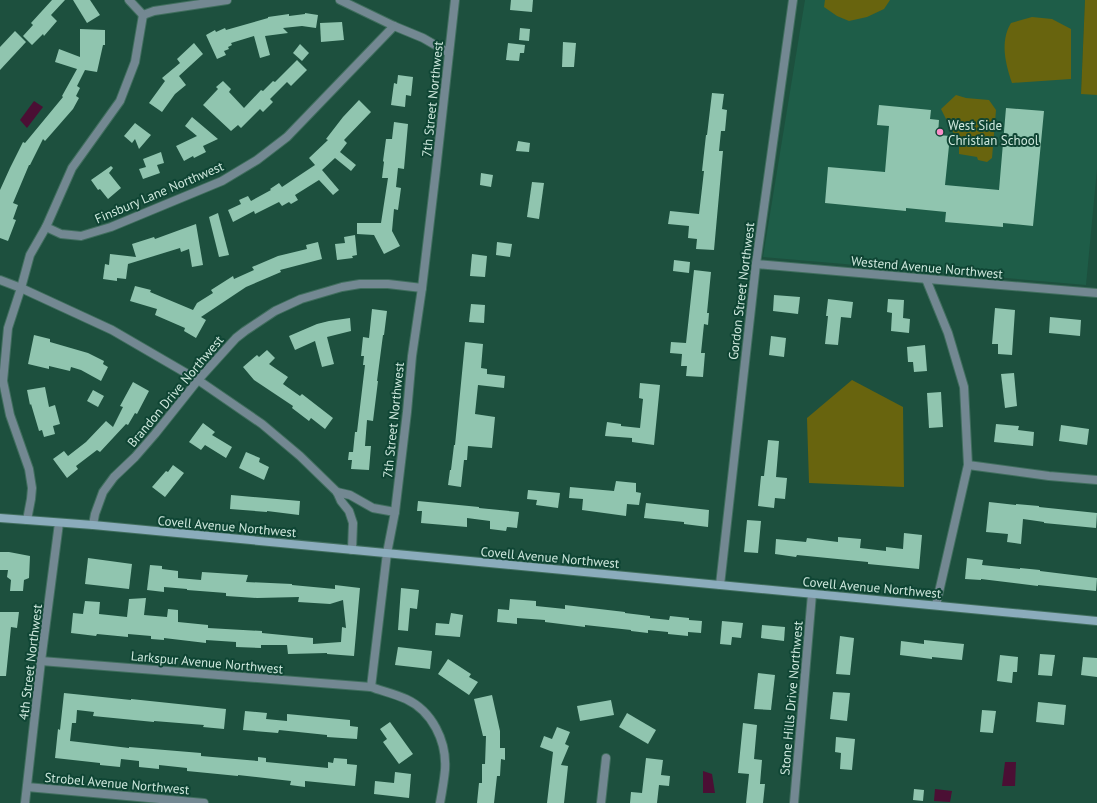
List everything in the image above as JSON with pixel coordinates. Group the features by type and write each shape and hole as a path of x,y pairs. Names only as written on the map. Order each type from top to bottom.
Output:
{"street":[{"path":"129,0 143,15"},
{"path":"143,15 160,10 227,0"},
{"path":"340,0 423,38 449,53"},
{"name":"7th Street Northwest","path":"371,687 387,553 395,512 412,356 422,288 455,0"},
{"name":"Gordon Street Northwest","path":"720,585 756,264 793,0"},
{"path":"27,520 32,488 29,469 10,415 3,381 8,328 30,255 46,227 72,168 120,101 134,62 143,15"},
{"name":"Finsbury Lane Northwest","path":"46,227 61,234 81,236 111,227 227,178 257,160 287,138 394,26"},
{"name":"Westend Avenue Northwest","path":"756,264 1097,293"},
{"path":"926,279 948,333 964,387 968,465 936,605"},
{"path":"0,280 21,288 112,330 198,380 262,424 300,456 337,492 341,501 349,511 353,522 354,528 352,550"},
{"name":"Brandon Drive Northwest","path":"93,526 94,514 103,492 114,477 135,457 198,380 236,338 276,311 301,299 329,290 360,284 388,284 422,288"},
{"path":"968,465 1049,476 1097,480"},
{"path":"337,492 350,495 373,508 395,512"},
{"name":"Covell Avenue Northwest","path":"0,518 387,553 1097,621"},
{"name":"4th Street Northwest","path":"25,803 41,661 59,523"},
{"name":"Stone Hills Drive Northwest","path":"794,803 812,594"},
{"name":"Larkspur Avenue Northwest","path":"41,661 371,687"},
{"path":"371,687 406,699 425,712 437,730 444,749 445,769 440,803"},
{"path":"601,803 606,758"},
{"name":"Strobel Avenue Northwest","path":"27,787 204,803"}],"shaded area":[{"name":"West Side Christian School","path":"805,0 1085,0 1081,93 1097,95 1097,169 1086,285 763,257"},
{"path":"825,0 890,0 884,9 867,17 849,21 837,16 824,7"},
{"path":"1085,0 1097,0 1097,95 1081,94"},
{"path":"1032,17 1052,19 1071,29 1071,79 1012,83 1007,68 1005,52 1008,30 1011,23"},
{"path":"956,95 966,98 989,100 996,110 992,158 987,162 978,160 977,157 959,154 959,139 952,131 941,109"},
{"path":"34,101 43,107 27,128 20,120"},
{"path":"852,380 903,407 904,487 809,483 807,418"},
{"path":"1005,762 1016,762 1015,786 1002,786"},
{"path":"703,771 712,774 715,793 703,793"},
{"path":"935,789 952,791 950,802 934,801"}],"building":[{"path":"52,0 65,0 51,15 57,21 44,36 43,34 32,45 23,36 33,25 31,23"},
{"path":"73,0 90,0 100,15 87,23"},
{"path":"511,0 533,0 532,12 510,10"},
{"path":"305,13 318,15 316,28 302,26 283,28 288,33 265,36 270,55 260,58 254,36 231,43 232,45 228,47 229,49 224,51 226,55 217,59 206,35 215,30 216,32 225,28 226,30 268,17 289,14 289,16"},
{"path":"342,22 344,40 321,42 320,23"},
{"path":"520,28 530,29 529,41 519,40"},
{"path":"80,29 105,30 105,45 103,45 97,72 85,70 77,86 80,88 76,96 79,98 73,109 45,141 43,139 29,165 13,203 18,205 13,219 16,220 8,241 0,238 0,190 23,142 25,143 63,97 62,96 77,69 55,62 59,49 80,57"},
{"path":"15,31 26,42 0,70 0,47"},
{"path":"563,42 576,43 574,67 562,67"},
{"path":"194,43 203,54 179,76 186,85 175,94 162,112 149,103 165,81 162,78 180,63 177,59"},
{"path":"508,43 525,45 524,53 520,53 519,61 506,60"},
{"path":"300,44 309,53 302,61 293,53"},
{"path":"297,60 307,70 291,86 287,82 270,99 273,102 263,112 260,109 241,128 238,125 231,131 203,105 218,89 216,87 223,81 231,89 229,92 244,108 261,90 263,91 273,81 275,82"},
{"path":"398,75 413,77 411,96 406,95 405,107 391,105 394,83 397,84"},
{"path":"712,93 724,94 722,109 727,110 725,131 721,131 719,151 723,151 714,250 696,249 697,239 688,238 689,226 668,224 670,211 699,214 704,171 702,171"},
{"path":"359,100 371,112 344,140 347,143 340,152 356,165 351,171 335,158 322,170 339,190 333,195 319,180 295,195 298,200 291,204 289,202 282,206 279,202 255,214 254,211 233,222 228,210 241,204 239,200 248,196 251,201 271,190 270,189 279,183 282,187 315,165 309,158 328,140 326,139 343,117"},
{"path":"879,105 931,110 930,119 939,120 938,135 950,136 945,185 999,190 1006,108 1044,111 1033,226 1003,223 1003,227 945,222 946,212 906,208 906,211 825,203 828,167 885,172 889,126 877,125"},
{"path":"192,117 218,139 203,146 206,152 194,158 193,156 184,161 176,146 197,136 185,126"},
{"path":"394,122 408,124 404,169 398,168 396,187 401,188 398,210 394,209 392,231 400,246 384,254 374,235 357,234 357,223 381,223 388,178 382,178 383,161 386,139 392,139"},
{"path":"135,123 151,135 139,149 135,139 132,143 124,136"},
{"path":"518,141 530,143 529,152 516,151"},
{"path":"161,152 164,163 157,165 160,173 143,179 139,169 146,167 143,159"},
{"path":"111,166 113,168 109,173 121,188 108,199 100,189 98,190 91,180"},
{"path":"481,173 493,175 491,187 480,185"},
{"path":"532,182 544,183 539,219 527,217"},
{"path":"218,213 229,255 219,257 209,217"},
{"path":"196,224 203,265 192,267 189,249 181,252 180,248 128,264 126,279 117,278 117,281 103,279 105,264 109,265 110,254 136,257 132,244 154,237 155,239"},
{"path":"355,235 357,255 352,256 353,258 337,260 335,244 345,243 344,237"},
{"path":"318,242 322,259 280,270 281,272 246,287 201,317 206,320 196,338 184,331 185,328 155,315 157,309 130,301 135,286 151,290 150,292 193,310 197,303 213,293 211,290 233,276 234,279 254,270 252,267 278,256 307,249 306,245"},
{"path":"497,242 512,244 510,257 496,255"},
{"path":"472,254 487,256 485,277 470,276"},
{"path":"674,260 690,262 689,273 673,271"},
{"path":"694,270 711,272 707,313 709,313 708,325 704,324 701,353 705,353 703,377 686,376 687,366 681,366 682,354 670,353 671,342 686,343"},
{"path":"774,295 800,297 798,314 773,311"},
{"path":"828,299 853,302 851,318 841,317 838,345 825,344"},
{"path":"888,299 904,300 903,318 910,319 909,333 891,331 892,313 887,312"},
{"path":"471,304 485,305 484,323 469,322"},
{"path":"995,308 1015,310 1012,355 998,354 998,344 992,344"},
{"path":"372,309 387,311 373,421 367,420 365,446 371,446 369,470 351,469 352,460 348,460 349,452 353,452 355,432 357,432 365,365 363,365 364,356 361,356 363,337 369,338"},
{"path":"1050,317 1081,320 1080,336 1049,333"},
{"path":"350,318 351,331 327,337 334,364 322,367 315,341 295,350 289,336 317,324"},
{"path":"34,335 50,339 50,342 88,353 104,361 103,364 108,367 101,381 81,370 71,367 70,371 49,366 49,369 28,364"},
{"path":"771,336 786,338 784,357 769,355"},
{"path":"465,342 483,344 481,368 487,369 487,374 505,376 504,388 478,385 475,414 495,417 492,448 468,446 467,460 464,460 461,487 448,485 455,445"},
{"path":"925,345 927,371 914,372 913,362 908,362 907,347"},
{"path":"267,350 275,358 269,364 288,377 283,384 300,396 302,394 333,418 325,429 311,418 309,421 292,408 293,406 254,380 243,367 257,355 259,357"},
{"path":"1014,373 1017,406 1005,408 1001,374"},
{"path":"133,382 149,391 137,414 135,413 128,425 126,424 100,452 97,450 76,466 78,469 67,478 53,459 64,451 68,456 86,442 106,421 113,427 123,407 120,406"},
{"path":"640,383 660,385 654,445 632,442 632,438 605,436 607,422 621,424 621,426 640,428 643,399 639,398"},
{"path":"45,387 49,407 55,405 60,424 53,426 55,434 44,437 42,430 39,431 31,404 30,405 27,390"},
{"path":"93,390 104,396 98,407 87,401"},
{"path":"941,392 943,427 929,428 927,393"},
{"path":"203,423 215,432 212,435 232,447 226,458 205,445 201,450 189,442"},
{"path":"996,424 1019,426 1018,430 1034,432 1033,446 994,442"},
{"path":"1061,425 1089,429 1087,445 1059,441"},
{"path":"768,440 779,441 776,477 787,478 785,499 775,498 774,508 758,506 761,476 764,476"},
{"path":"246,452 260,458 259,462 269,467 264,480 239,468"},
{"path":"173,465 184,473 165,497 152,487 166,471 168,472"},
{"path":"616,481 636,483 636,492 641,493 639,505 627,504 626,516 582,510 583,499 569,498 570,487 614,491"},
{"path":"528,490 560,493 558,508 536,505 537,500 527,499"},
{"path":"231,495 300,501 299,515 267,511 230,509"},
{"path":"418,501 519,512 517,528 507,527 506,531 490,529 490,521 467,518 467,527 421,523 422,511 417,511"},
{"path":"989,502 1097,513 1096,528 1044,523 1023,519 1021,544 1007,542 1008,534 986,532"},
{"path":"646,503 709,510 708,527 684,524 684,522 644,518"},
{"path":"747,520 761,521 758,553 744,552"},
{"path":"904,533 922,535 919,569 868,564 868,562 775,554 776,539 806,542 807,538 838,542 838,537 861,539 860,548 886,551 886,547 903,549"},
{"path":"0,552 30,556 29,578 24,580 23,591 10,591 11,580 7,577 8,570 0,570"},
{"path":"88,558 132,564 129,589 85,584"},
{"path":"967,558 983,560 982,565 1040,570 1097,578 1096,591 981,579 965,579"},
{"path":"150,565 162,566 162,569 178,571 178,578 201,580 202,572 248,575 246,582 292,584 335,589 335,585 360,588 354,656 327,653 288,654 287,645 261,645 261,648 236,647 236,642 206,640 206,643 164,638 164,640 151,639 151,636 128,634 128,637 97,634 96,636 71,633 73,613 83,614 85,601 100,602 99,614 127,617 129,599 146,598 144,615 167,617 168,609 178,610 178,622 208,625 208,628 262,631 262,633 313,638 313,644 341,642 342,627 346,628 343,600 330,604 298,602 299,597 257,598 226,596 226,593 164,587 164,592 147,590"},
{"path":"401,588 419,590 417,609 410,608 408,631 398,630"},
{"path":"510,599 536,601 536,606 565,609 565,605 625,612 650,616 650,618 669,620 670,616 689,618 689,620 702,621 701,633 688,632 688,636 648,630 648,633 585,625 585,627 545,622 545,620 517,618 517,624 497,622 498,609 509,610"},
{"path":"0,612 19,612 17,628 11,627 6,676 0,676"},
{"path":"451,613 463,615 460,637 435,635 436,623 449,624"},
{"path":"722,621 743,623 741,638 732,637 731,645 720,644"},
{"path":"762,625 785,627 784,641 761,638"},
{"path":"840,636 854,638 850,675 836,674"},
{"path":"924,640 964,644 962,660 932,657 932,659 900,655 901,641 924,644"},
{"path":"398,647 432,651 430,669 395,665"},
{"path":"1040,654 1055,655 1052,676 1038,675"},
{"path":"1000,655 1018,657 1017,672 1013,672 1012,683 997,681"},
{"path":"1083,657 1097,658 1097,677 1081,675"},
{"path":"448,659 471,674 469,677 478,682 469,695 438,674"},
{"path":"758,673 775,675 771,710 754,709"},
{"path":"833,692 850,693 847,721 830,719"},
{"path":"64,693 226,709 224,729 203,727 204,725 93,716 94,712 77,710 76,723 72,723 70,741 129,748 201,753 201,756 258,761 258,757 266,758 266,762 328,768 328,762 333,763 334,758 347,759 347,764 357,765 355,786 305,781 305,787 290,785 291,781 187,771 187,768 159,765 159,769 139,767 139,761 121,759 120,767 100,765 100,763 55,758"},
{"path":"492,695 500,731 500,748 505,748 505,760 501,759 500,776 497,776 494,803 477,803 479,783 482,783 482,764 485,764 486,736 483,736 474,699"},
{"path":"611,700 614,715 580,721 577,706"},
{"path":"1038,702 1066,705 1064,725 1036,722"},
{"path":"982,710 996,711 993,733 980,732"},
{"path":"245,711 267,713 266,719 287,721 287,714 350,720 350,726 358,727 357,739 327,737 327,735 279,730 278,733 243,730"},
{"path":"627,713 656,730 648,744 619,727"},
{"path":"390,722 413,754 399,764 383,742 387,739 380,729"},
{"path":"743,723 757,725 754,759 762,760 760,784 765,784 763,803 746,803 749,774 738,773"},
{"path":"557,727 570,732 565,744 569,746 561,765 568,766 564,803 547,803 553,752 540,747 544,736 552,739"},
{"path":"836,737 855,739 852,770 840,769 841,753 835,752"},
{"path":"646,758 663,760 661,775 670,776 669,786 659,785 657,803 630,803 631,792 642,793"},
{"path":"395,772 411,774 409,798 374,794 375,781 394,783"},
{"path":"914,789 924,790 923,801 913,800"}],"place":[{"name":"West Side Christian School","path":"940,132"}]}
